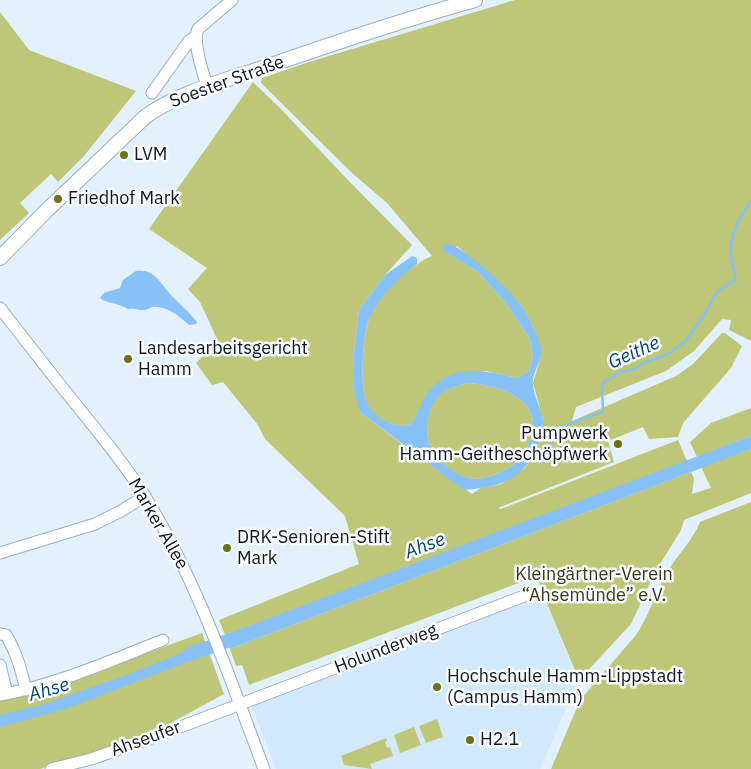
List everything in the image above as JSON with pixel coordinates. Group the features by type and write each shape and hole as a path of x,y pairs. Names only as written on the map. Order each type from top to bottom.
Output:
{"main road":[{"name":"Soester Straße","path":"0,258 45,212 146,116 172,100 207,86 335,43 475,0"}],"street":[{"path":"207,86 196,36 198,29 232,0"},
{"path":"152,93 189,41 196,36"},
{"name":"Marker Allee","path":"0,308 114,452 145,496 182,562 223,658 264,769"},
{"path":"0,553 95,524 145,496"},
{"name":"Holunderweg","path":"240,705 532,593"},
{"path":"0,634 6,635 15,650 26,690"},
{"path":"0,665 4,694 26,690 94,667 163,640"},
{"name":"Ahseufer","path":"51,769 90,759 240,705"}],"shaded area":[{"name":"Hochschule Hamm-Lippstadt (Campus Hamm)","path":"543,594 578,681 540,769 276,769 252,706"}],"green space":[{"path":"515,0 751,0 751,341 729,330 731,320 722,319 694,351 666,371 576,407 572,421 676,376 693,364 722,333 725,333 742,346 731,368 683,423 678,437 649,439 643,427 608,441 614,462 498,508 501,509 678,440 687,461 419,565 225,635 219,620 359,564 345,516 265,439 258,425 223,382 212,385 196,363 218,341 200,302 188,289 207,268 149,229 253,82 412,245 385,275 359,310 353,364 360,412 472,494 481,488 501,484 525,468 540,442 542,434 543,419 533,383 541,356 533,326 521,305 497,280 457,246 448,253 477,271 506,303 530,339 533,357 529,371 517,378 486,371 447,377 430,391 411,424 392,424 375,414 367,403 363,386 364,349 369,319 379,301 396,282 414,266 432,256 387,203 352,173 261,83 262,78 309,62"},
{"path":"0,12 29,50 136,91 84,156 58,182 51,174 20,203 29,213 0,240"},
{"path":"469,383 493,387 516,397 525,404 531,413 533,425 531,439 524,453 517,461 506,470 476,479 457,474 435,455 429,443 427,427 430,411 438,397 449,389"},
{"path":"751,408 751,436 697,457 690,442 711,423"},
{"name":"Kleingärtner-Verein “Ahsemünde” e.V.","path":"751,449 751,493 684,520 681,530 654,574 631,624 579,680 537,576 249,685 242,665 236,666 230,649 691,472 694,478 692,494 711,488 701,467"},
{"path":"751,502 751,769 551,769 580,700 636,635 666,574 693,536 700,522"},
{"path":"202,633 224,694 145,737 40,769 0,769 0,698 95,672"},
{"path":"437,719 443,737 426,743 419,726"},
{"path":"414,727 421,745 400,753 394,735"},
{"path":"386,738 387,748 390,747 393,756 370,764 372,769 344,765 341,756"}],"water":[{"path":"449,244 466,253 507,289 527,315 541,347 541,356 533,379 534,393 543,420 538,447 530,461 515,476 507,481 476,489 464,490 360,412 354,390 353,364 359,310 385,275 412,256 417,258 417,264 384,296 373,311 367,326 363,360 363,385 370,408 380,418 392,424 411,424 430,390 450,375 461,372 482,371 517,378 529,371 533,357 530,339 506,303 477,271 444,251 442,247","holes":["469,383 505,391 516,397 525,404 531,413 533,425 528,446 517,462 506,470 476,479 457,473 435,455 429,443 427,427 430,411 438,397 444,392 453,387"]},
{"path":"136,271 148,272 157,278 194,318 197,322 196,324 189,325 167,309 152,307 146,310 128,309 100,298 104,293 120,288 123,280"},
{"path":"751,436 751,449 230,649 225,635"},
{"path":"204,644 208,654 66,709 0,727 0,715 45,704"}],"waterway":[{"name":"Geithe","path":"543,463 557,428 603,412 602,386 604,382 619,372 635,369 642,364 668,354 686,341 717,292 735,280 731,259 732,242 739,220 751,201"},
{"name":"Ahse","path":"190,654 245,635"}],"place":[{"name":"LVM","path":"124,155"},
{"name":"Friedhof Mark","path":"58,199"},
{"name":"Landesarbeitsgericht Hamm","path":"128,359"},
{"name":"Pumpwerk Hamm-Geitheschöpfwerk","path":"618,444"},
{"name":"DRK-Senioren-Stift Mark","path":"227,548"},
{"name":"Hochschule Hamm-Lippstadt (Campus Hamm)","path":"437,687"},
{"name":"H2.1","path":"470,740"}]}
